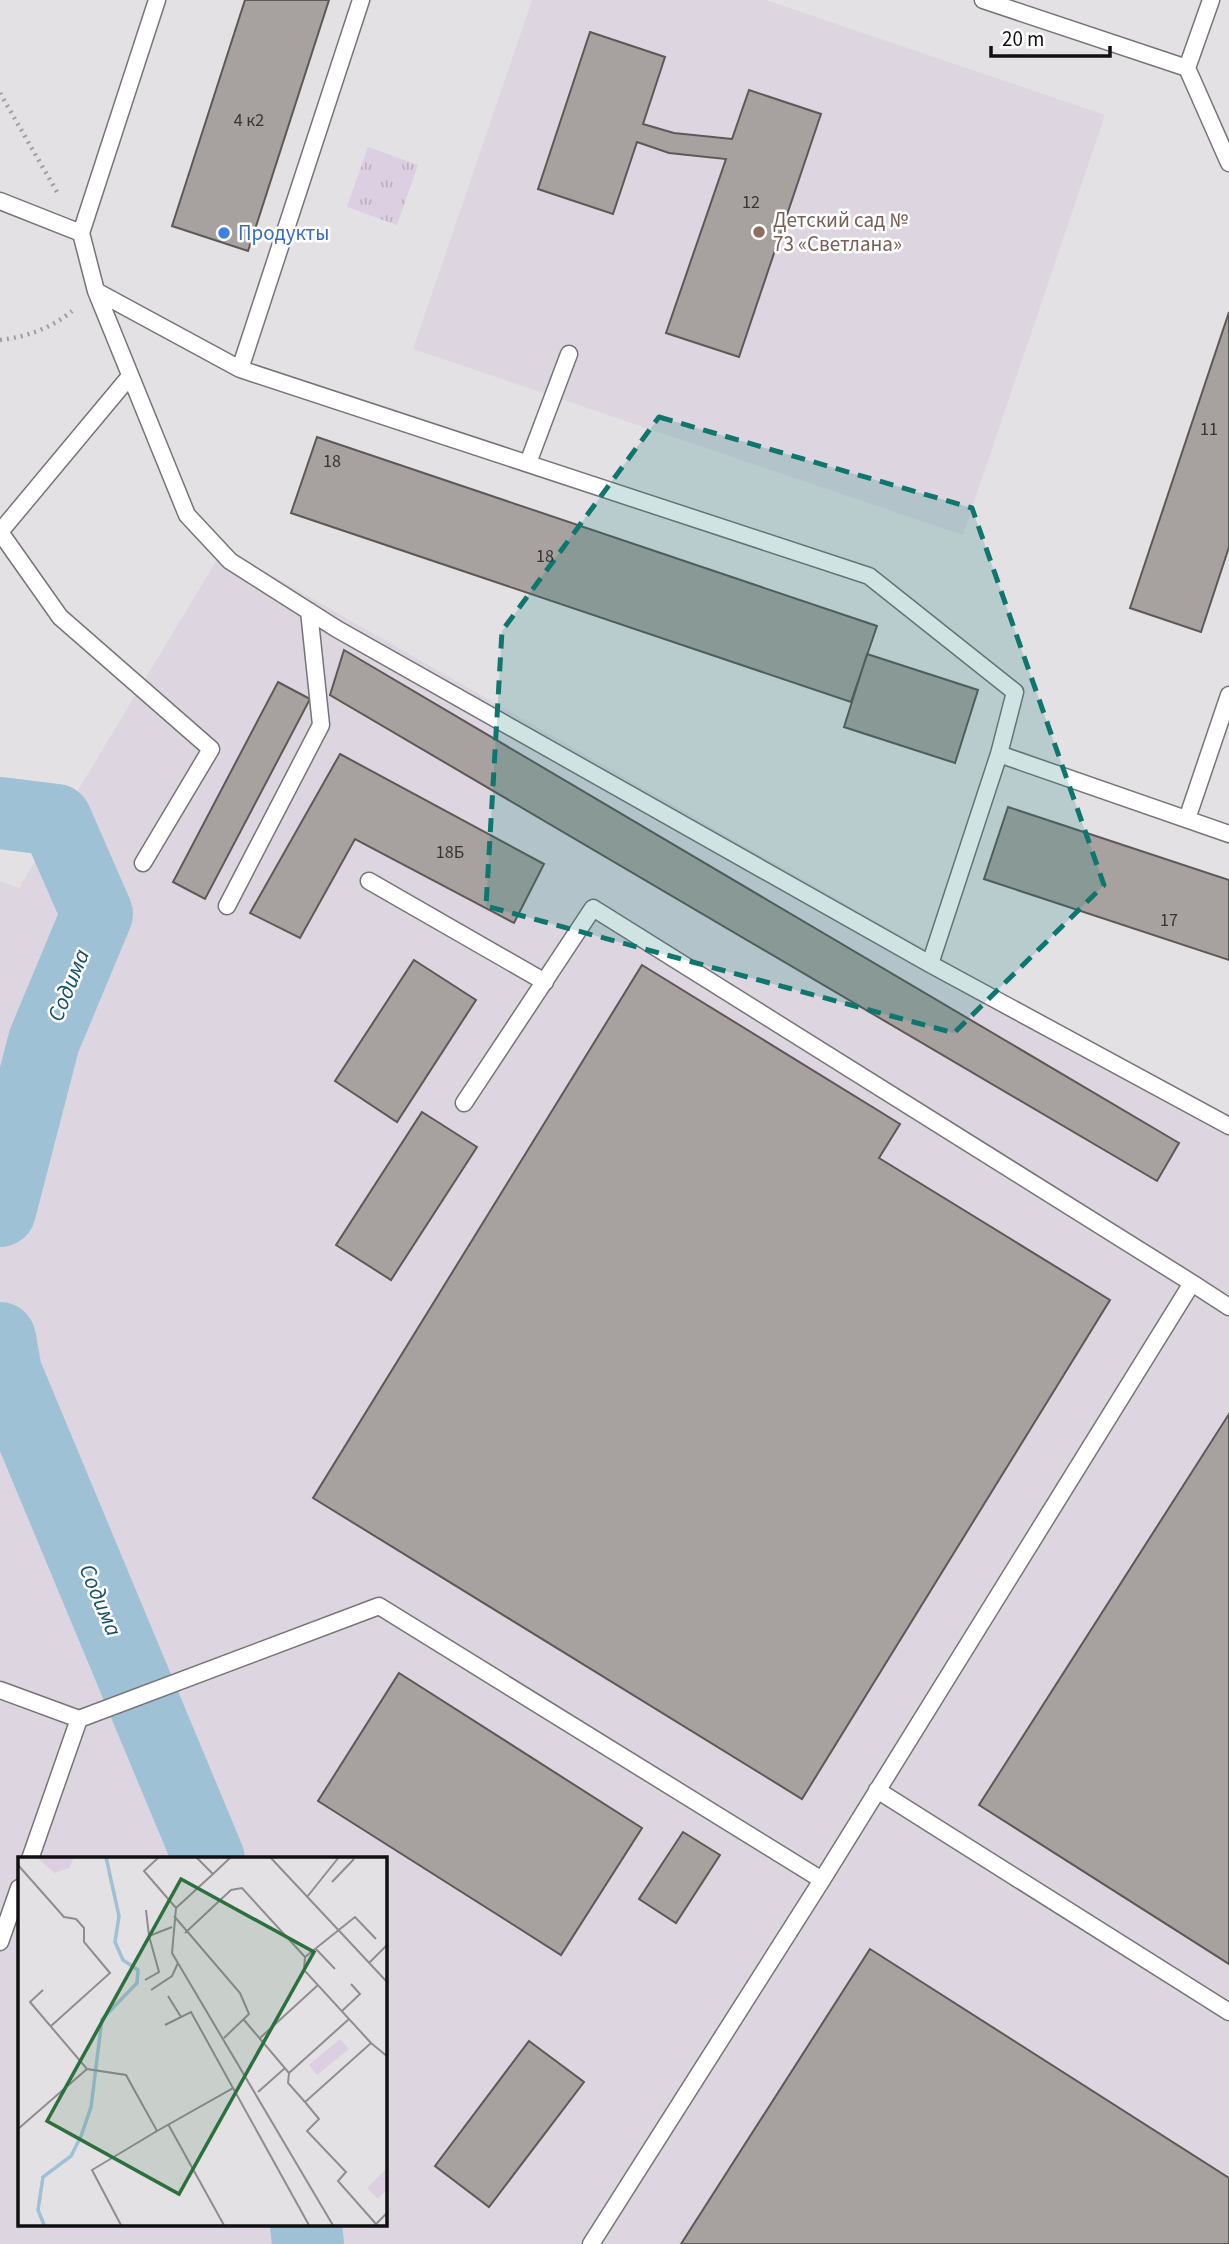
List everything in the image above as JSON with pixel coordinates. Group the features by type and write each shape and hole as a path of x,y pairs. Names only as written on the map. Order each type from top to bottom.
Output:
{"lane":[{"path":"156,0 81,233 96,291 187,515 230,561 309,611 930,964 1229,1126"},
{"path":"240,369 361,0"},
{"path":"984,0 1187,68"},
{"path":"1211,0 1187,68 1229,163"},
{"path":"0,201 81,233"},
{"path":"96,291 240,369 869,576 1015,692 999,754 930,964"},
{"path":"527,463 569,354"},
{"path":"130,376 0,532 60,617 211,749 143,863"},
{"path":"227,906 321,725 309,611"},
{"path":"1187,820 1229,695"},
{"path":"999,754 1229,834"},
{"path":"369,881 545,982"},
{"path":"464,1103 593,908 1229,1307"},
{"path":"590,2244 822,1880 1192,1283"},
{"path":"0,1689 81,1719 379,1606 822,1880"},
{"path":"31,1857 81,1719"},
{"path":"877,1790 1229,2012"},
{"path":"0,1942 18,1891"}],"path":[{"path":"0,93 81,233"},
{"path":"0,341 18,338 59,322 96,291"}],"highlighted area":[{"path":"659,417 972,508 1104,885 954,1033 486,906 502,631"}],"shaded area":[{"name":"Детский сад № 73 «Светлана»","path":"532,0 766,0 1105,115 963,535 413,349"},
{"path":"224,548 1229,1123 1229,2244 0,2244 0,881 19,888"}],"green space":[{"path":"368,147 418,165 397,225 347,207"}],"building":[{"path":"245,0 329,0 248,251 172,226"},
{"name":"Детский сад № 73 «Светлана»","path":"590,32 665,57 643,124 674,133 732,139 749,90 821,114 739,357 666,333 726,159 669,153 637,142 613,214 538,189"},
{"path":"1229,312 1229,547 1201,632 1130,608"},
{"path":"317,437 877,626 851,702 291,513"},
{"path":"344,650 1179,1143 1157,1181 330,695"},
{"path":"867,654 978,690 955,763 844,727"},
{"path":"278,682 310,699 205,899 173,882"},
{"path":"340,754 544,864 514,923 355,839 300,938 250,913"},
{"path":"1008,807 1229,880 1229,960 984,879"},
{"path":"414,960 476,1000 397,1122 335,1081"},
{"path":"642,965 900,1124 879,1158 1110,1300 802,1799 313,1498"},
{"path":"422,1112 477,1147 391,1280 336,1245"},
{"path":"1229,1414 1229,1964 979,1805"},
{"path":"399,1673 642,1828 561,1955 318,1801"},
{"path":"683,1832 720,1855 676,1923 639,1899"},
{"path":"870,1949 1229,2178 1229,2244 681,2244"},
{"path":"529,2041 584,2082 489,2207 435,2166"}],"waterway":[{"name":"Содима","path":"0,813 56,820 97,914 44,1041 0,1211"},
{"name":"Содима","path":"0,1338 6,1372 208,1857"},
{"name":"Содима","path":"306,2226 308,2244"}],"place":[{"name":"Детский сад № 73 «Светлана»","path":"759,232"},
{"name":"Продукты","path":"224,233"}]}
